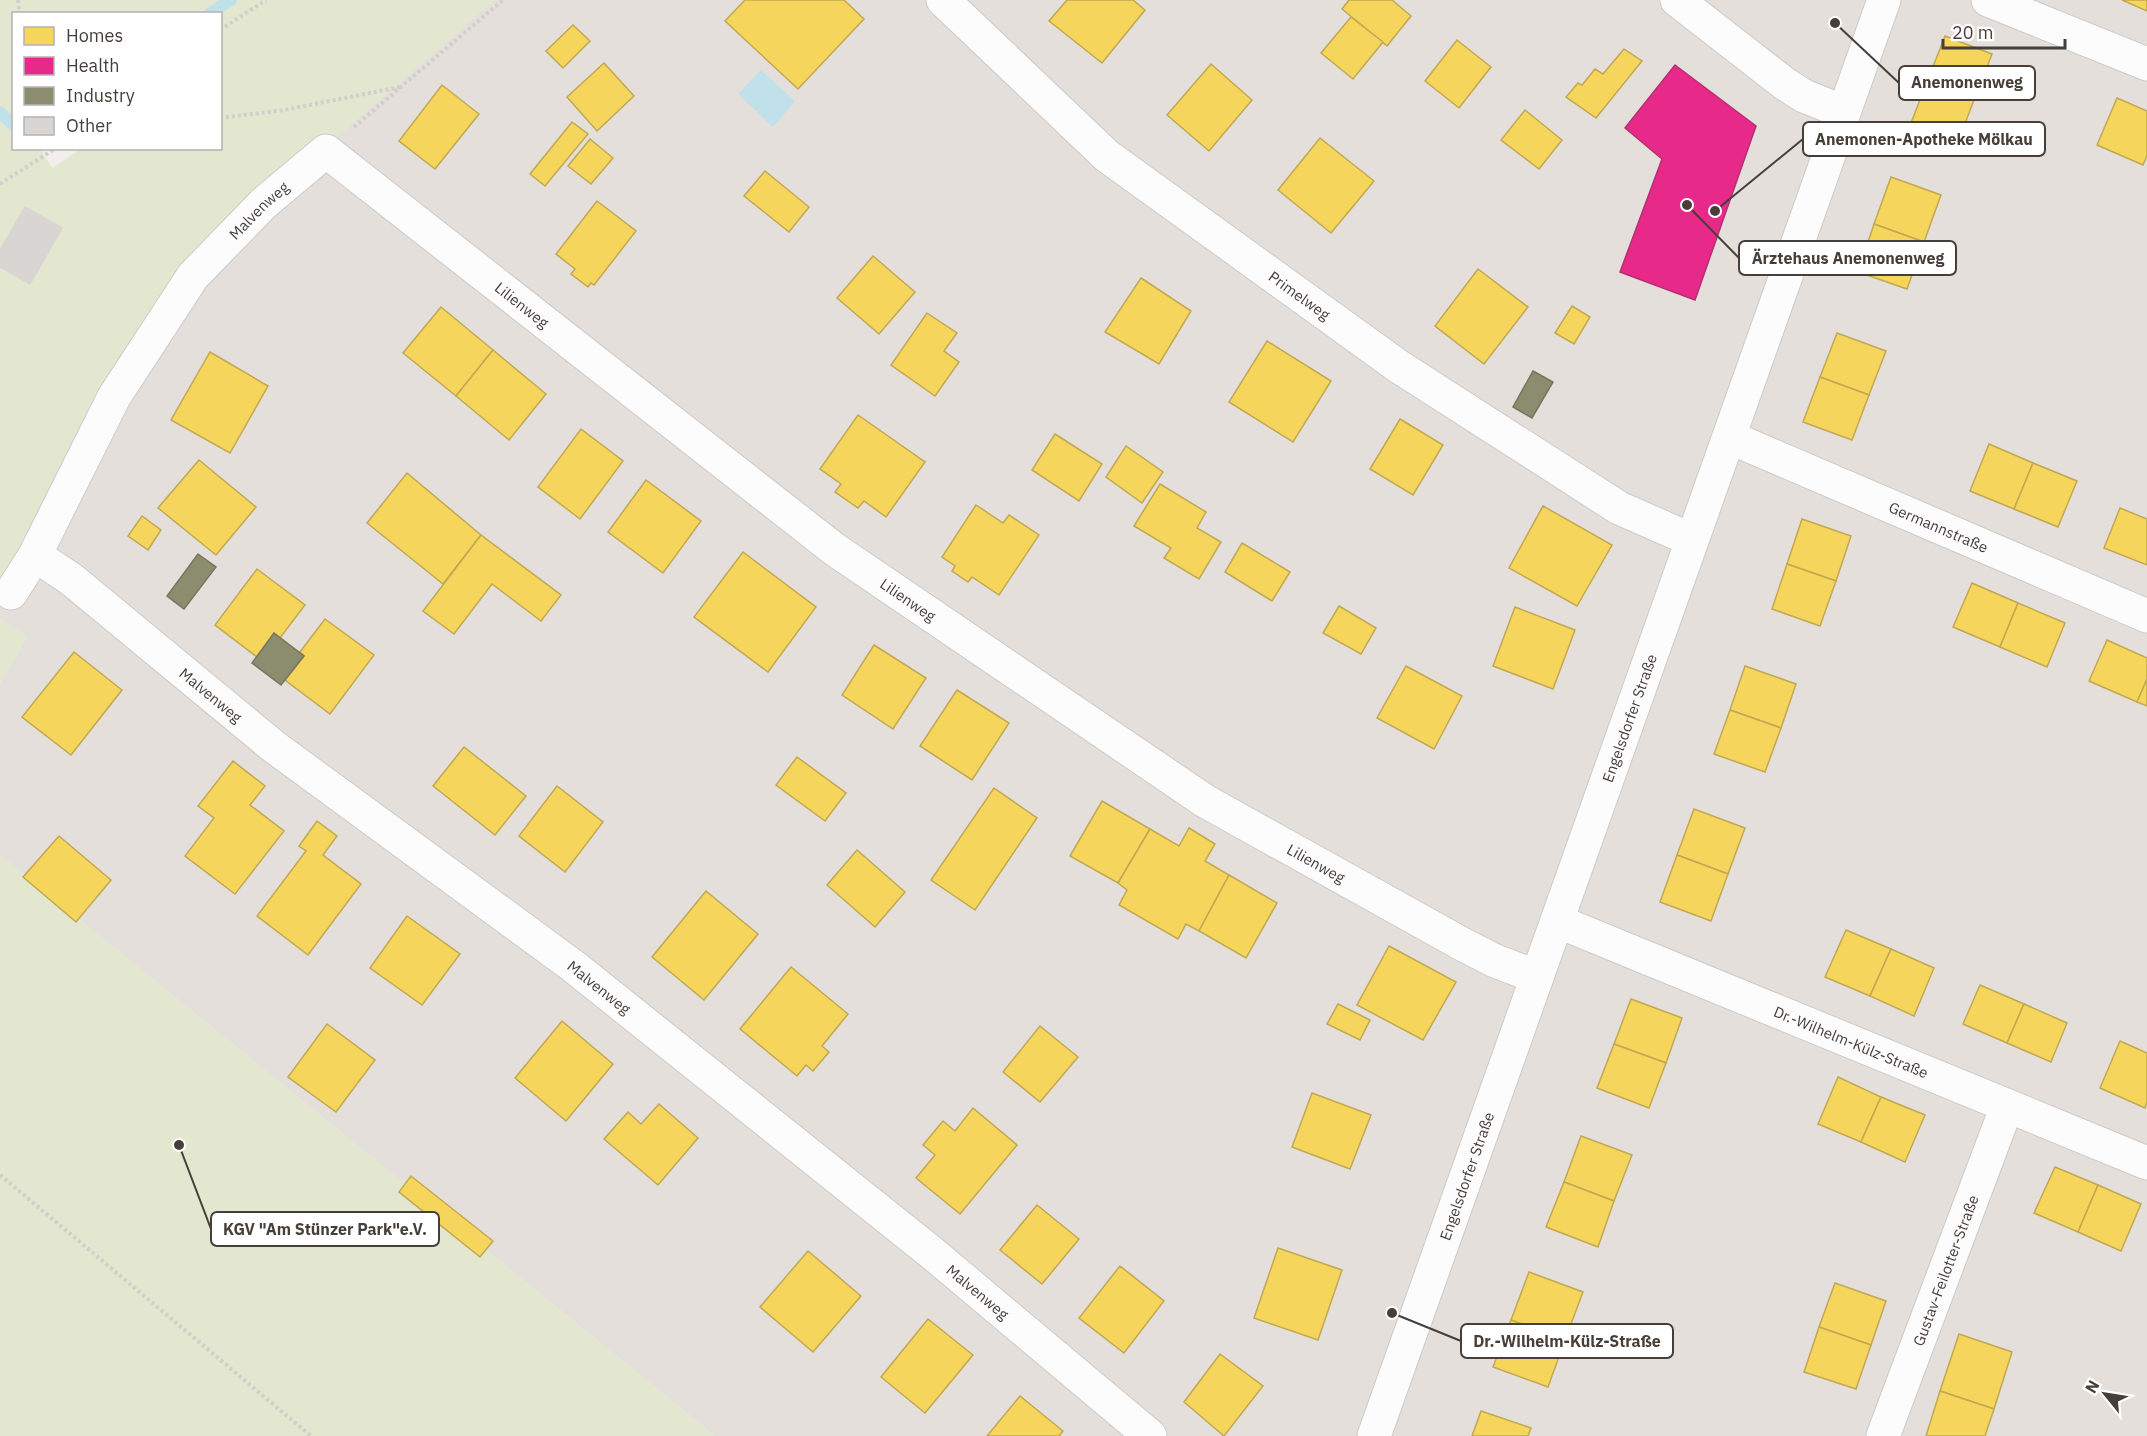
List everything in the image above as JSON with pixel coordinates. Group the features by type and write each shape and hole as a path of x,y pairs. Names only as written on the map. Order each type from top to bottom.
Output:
{"street":[{"name":"Primelweg","path":"943,0 1107,156 1388,359 1619,508 1692,540"},
{"path":"1677,0 1785,84 1804,96 1844,112"},
{"name":"Engelsdorfer Straße","path":"1374,1436 1884,0"},
{"path":"1988,0 2147,64"},
{"name":"Malvenweg","path":"11,593 35,555 114,397 193,276 264,203 326,151"},
{"name":"Lilienweg","path":"326,151 819,537 900,594 1205,801 1462,944 1493,960 1537,976"},
{"name":"Germannstraße","path":"1729,437 2147,616"},
{"name":"Malvenweg","path":"35,555 71,579 273,746 573,966 932,1253 1150,1436"},
{"name":"Dr.-Wilhelm-Külz-Straße","path":"1557,921 2147,1163"},
{"name":"Gustav-Feilotter-Straße","path":"1883,1436 2007,1106"}],"path":[{"path":"222,29 266,0"},
{"path":"326,151 503,0"},
{"path":"222,118 284,110 401,87"},
{"path":"0,184 53,150"},
{"path":"0,1175 311,1436"}],"shaded area":[{"path":"494,0 2147,0 2147,1436 715,1436 0,855 0,683 27,637 0,619 0,590 172,280"}],"green space":[{"path":"0,0 494,0 172,280 0,590"},
{"path":"0,619 27,637 0,683"},
{"path":"0,855 715,1436 0,1436"}],"water":[{"path":"761,70 795,101 773,127 738,94"}],"building: Homes":[{"path":"745,0 844,0 864,19 798,89 725,21"},
{"path":"1067,0 1133,0 1145,10 1102,63 1049,21"},
{"path":"1349,0 1392,0 1411,16 1387,46 1342,9"},
{"path":"2122,0 2147,0 2147,11"},
{"path":"1351,17 1383,42 1353,79 1321,53"},
{"path":"573,25 590,41 563,68 546,51"},
{"path":"1945,36 1992,54 1974,100 1927,82"},
{"path":"1457,40 1491,67 1459,108 1425,81"},
{"path":"1624,49 1642,61 1596,118 1566,97 1578,83 1582,85 1595,69 1603,74"},
{"path":"604,63 634,96 597,131 567,97"},
{"path":"1211,64 1252,100 1209,151 1167,115"},
{"path":"1927,82 1974,100 1956,147 1909,128"},
{"path":"442,85 479,114 435,169 399,141"},
{"path":"2117,98 2147,111 2147,156 2143,165 2097,145"},
{"path":"1525,110 1562,140 1539,169 1501,140"},
{"path":"572,122 588,134 545,186 530,174"},
{"path":"1320,138 1374,181 1331,233 1278,190"},
{"path":"590,139 613,158 591,184 568,166"},
{"path":"765,171 809,207 789,232 744,196"},
{"path":"1891,177 1941,195 1924,242 1874,224"},
{"path":"597,201 636,231 594,285 591,283 588,287 571,274 575,269 556,254"},
{"path":"1874,224 1924,242 1907,289 1858,272"},
{"path":"873,256 915,292 879,334 837,298"},
{"path":"1478,269 1528,307 1484,364 1435,326"},
{"path":"1141,278 1191,311 1159,364 1105,332"},
{"path":"1572,306 1590,317 1574,344 1555,333"},
{"path":"441,307 493,350 456,396 403,353"},
{"path":"927,313 957,333 944,351 959,362 935,396 891,365"},
{"path":"1837,333 1886,351 1869,395 1820,377"},
{"path":"1267,341 1331,381 1293,442 1229,402"},
{"path":"493,350 546,394 509,440 456,396"},
{"path":"210,352 268,386 230,453 171,420"},
{"path":"1820,377 1869,395 1852,440 1803,422"},
{"path":"858,415 925,462 886,517 864,501 858,508 835,492 841,484 820,469"},
{"path":"1400,419 1443,445 1413,495 1370,469"},
{"path":"581,429 623,461 580,519 538,487"},
{"path":"1055,434 1102,464 1079,501 1032,470"},
{"path":"1989,444 2033,463 2014,509 1970,491"},
{"path":"1126,446 1163,472 1142,503 1106,477"},
{"path":"199,460 256,507 216,555 158,508"},
{"path":"2033,463 2077,481 2058,527 2014,509"},
{"path":"407,473 481,535 443,584 367,523"},
{"path":"646,480 701,521 663,573 608,532"},
{"path":"1160,484 1206,512 1197,528 1221,542 1199,579 1164,558 1171,548 1134,526"},
{"path":"976,505 1003,523 1009,515 1039,535 999,595 972,577 968,582 952,571 955,566 942,557"},
{"path":"1543,506 1612,545 1577,606 1509,568"},
{"path":"2120,508 2147,519 2147,565 2104,548"},
{"path":"142,516 161,530 148,550 128,536"},
{"path":"1802,519 1851,536 1836,581 1787,564"},
{"path":"481,535 561,595 541,621 492,584 454,634 423,611"},
{"path":"1242,543 1290,572 1272,601 1225,572"},
{"path":"743,552 816,607 768,672 694,617"},
{"path":"1787,564 1836,581 1820,626 1772,609"},
{"path":"257,569 305,605 280,638 274,633 257,657 215,625"},
{"path":"1972,583 2018,603 2000,647 1953,627"},
{"path":"2018,603 2065,623 2047,667 2000,647"},
{"path":"1339,606 1376,628 1361,654 1323,633"},
{"path":"1515,607 1575,630 1553,689 1493,666"},
{"path":"325,619 374,655 330,714 285,680 304,656 300,652"},
{"path":"2107,640 2147,658 2147,679 2137,702 2089,681"},
{"path":"874,645 926,678 893,729 842,695"},
{"path":"74,652 122,690 71,755 22,717"},
{"path":"1406,666 1462,696 1434,749 1377,718"},
{"path":"1745,666 1796,684 1781,728 1730,710"},
{"path":"2147,679 2147,706 2137,702"},
{"path":"957,690 1009,723 972,780 920,746"},
{"path":"1730,710 1781,728 1765,772 1714,754"},
{"path":"464,747 526,796 495,835 433,786"},
{"path":"797,757 846,793 825,821 776,785"},
{"path":"233,761 265,786 250,805 284,831 235,894 185,856 214,818 198,806"},
{"path":"557,786 603,822 565,872 519,836"},
{"path":"994,788 1037,818 975,910 931,880"},
{"path":"1102,801 1150,829 1118,883 1070,856"},
{"path":"1694,809 1745,828 1728,874 1677,855"},
{"path":"317,821 337,836 323,855 361,884 308,955 257,916 306,851 299,846"},
{"path":"1189,828 1215,844 1205,861 1229,875 1199,931 1186,924 1178,939 1119,905 1127,890 1118,883 1150,829 1179,846"},
{"path":"59,836 111,880 76,922 23,877"},
{"path":"857,850 905,892 875,927 827,885"},
{"path":"1677,855 1728,874 1711,921 1660,902"},
{"path":"1229,875 1277,903 1246,958 1199,931"},
{"path":"706,891 758,934 704,1000 652,957"},
{"path":"407,916 460,954 422,1005 370,968"},
{"path":"1846,930 1891,949 1870,996 1825,977"},
{"path":"1389,946 1456,982 1423,1040 1357,1005"},
{"path":"1891,949 1934,968 1914,1016 1870,996"},
{"path":"791,967 848,1014 822,1046 829,1052 813,1071 806,1065 797,1076 740,1029"},
{"path":"1980,985 2024,1004 2007,1043 1963,1024"},
{"path":"1631,999 1682,1018 1666,1063 1614,1044"},
{"path":"1338,1004 1370,1020 1360,1040 1327,1024"},
{"path":"2024,1004 2067,1023 2051,1062 2007,1043"},
{"path":"562,1021 613,1064 566,1121 515,1078"},
{"path":"327,1024 375,1060 336,1112 288,1077"},
{"path":"1040,1026 1078,1057 1040,1102 1003,1072"},
{"path":"2120,1041 2147,1053 2145,1108 2100,1088"},
{"path":"1614,1044 1666,1063 1649,1108 1597,1088"},
{"path":"1838,1077 1881,1097 1861,1142 1818,1124"},
{"path":"1312,1093 1371,1115 1350,1169 1292,1147"},
{"path":"1881,1097 1925,1115 1905,1162 1861,1142"},
{"path":"659,1104 698,1138 658,1185 604,1139 628,1112 641,1124"},
{"path":"973,1108 1017,1145 960,1214 916,1178 935,1155 923,1145 943,1121 955,1131"},
{"path":"1581,1136 1632,1155 1614,1201 1564,1182"},
{"path":"2055,1167 2098,1185 2078,1232 2034,1213"},
{"path":"411,1176 493,1241 480,1257 399,1192"},
{"path":"1564,1182 1614,1201 1598,1247 1546,1227"},
{"path":"2098,1185 2141,1204 2121,1251 2078,1232"},
{"path":"1037,1205 1079,1239 1042,1284 1000,1250"},
{"path":"1278,1248 1342,1270 1318,1340 1254,1318"},
{"path":"808,1251 861,1296 813,1352 760,1307"},
{"path":"1120,1266 1164,1301 1124,1353 1079,1318"},
{"path":"1529,1272 1583,1292 1565,1340 1511,1320"},
{"path":"1835,1283 1886,1301 1871,1345 1819,1327"},
{"path":"928,1319 973,1355 925,1413 881,1377"},
{"path":"1511,1320 1565,1340 1548,1387 1493,1367"},
{"path":"1819,1327 1871,1345 1856,1389 1804,1372"},
{"path":"1959,1334 2012,1352 1994,1409 1940,1391"},
{"path":"1220,1354 1263,1386 1224,1436 1184,1402"},
{"path":"1940,1391 1994,1409 1985,1436 1926,1436"},
{"path":"1020,1396 1063,1431 1059,1436 987,1436"},
{"path":"1481,1411 1531,1428 1528,1436 1472,1436"}],"building: Health":[{"path":"1675,65 1756,126 1695,300 1620,272 1662,159 1625,128"}],"building: Industry":[{"path":"1533,371 1553,382 1532,418 1513,407"},
{"path":"198,554 216,567 184,609 167,596"},
{"path":"274,633 304,656 281,685 252,663"}],"building: Other":[{"path":"25,207 62,228 30,284 0,267 0,250"}],"waterway":[{"path":"212,12 231,0"},
{"path":"0,112 12,124"}],"place":[{"name":"Anemonenweg","path":"1835,23"},
{"name":"Ärztehaus Anemonenweg","path":"1687,205"},
{"name":"Anemonen-Apotheke Mölkau","path":"1715,211"},
{"name":"KGV \"Am Stünzer Park\"e.V.","path":"179,1145"},
{"name":"Dr.-Wilhelm-Külz-Straße","path":"1392,1313"}]}
